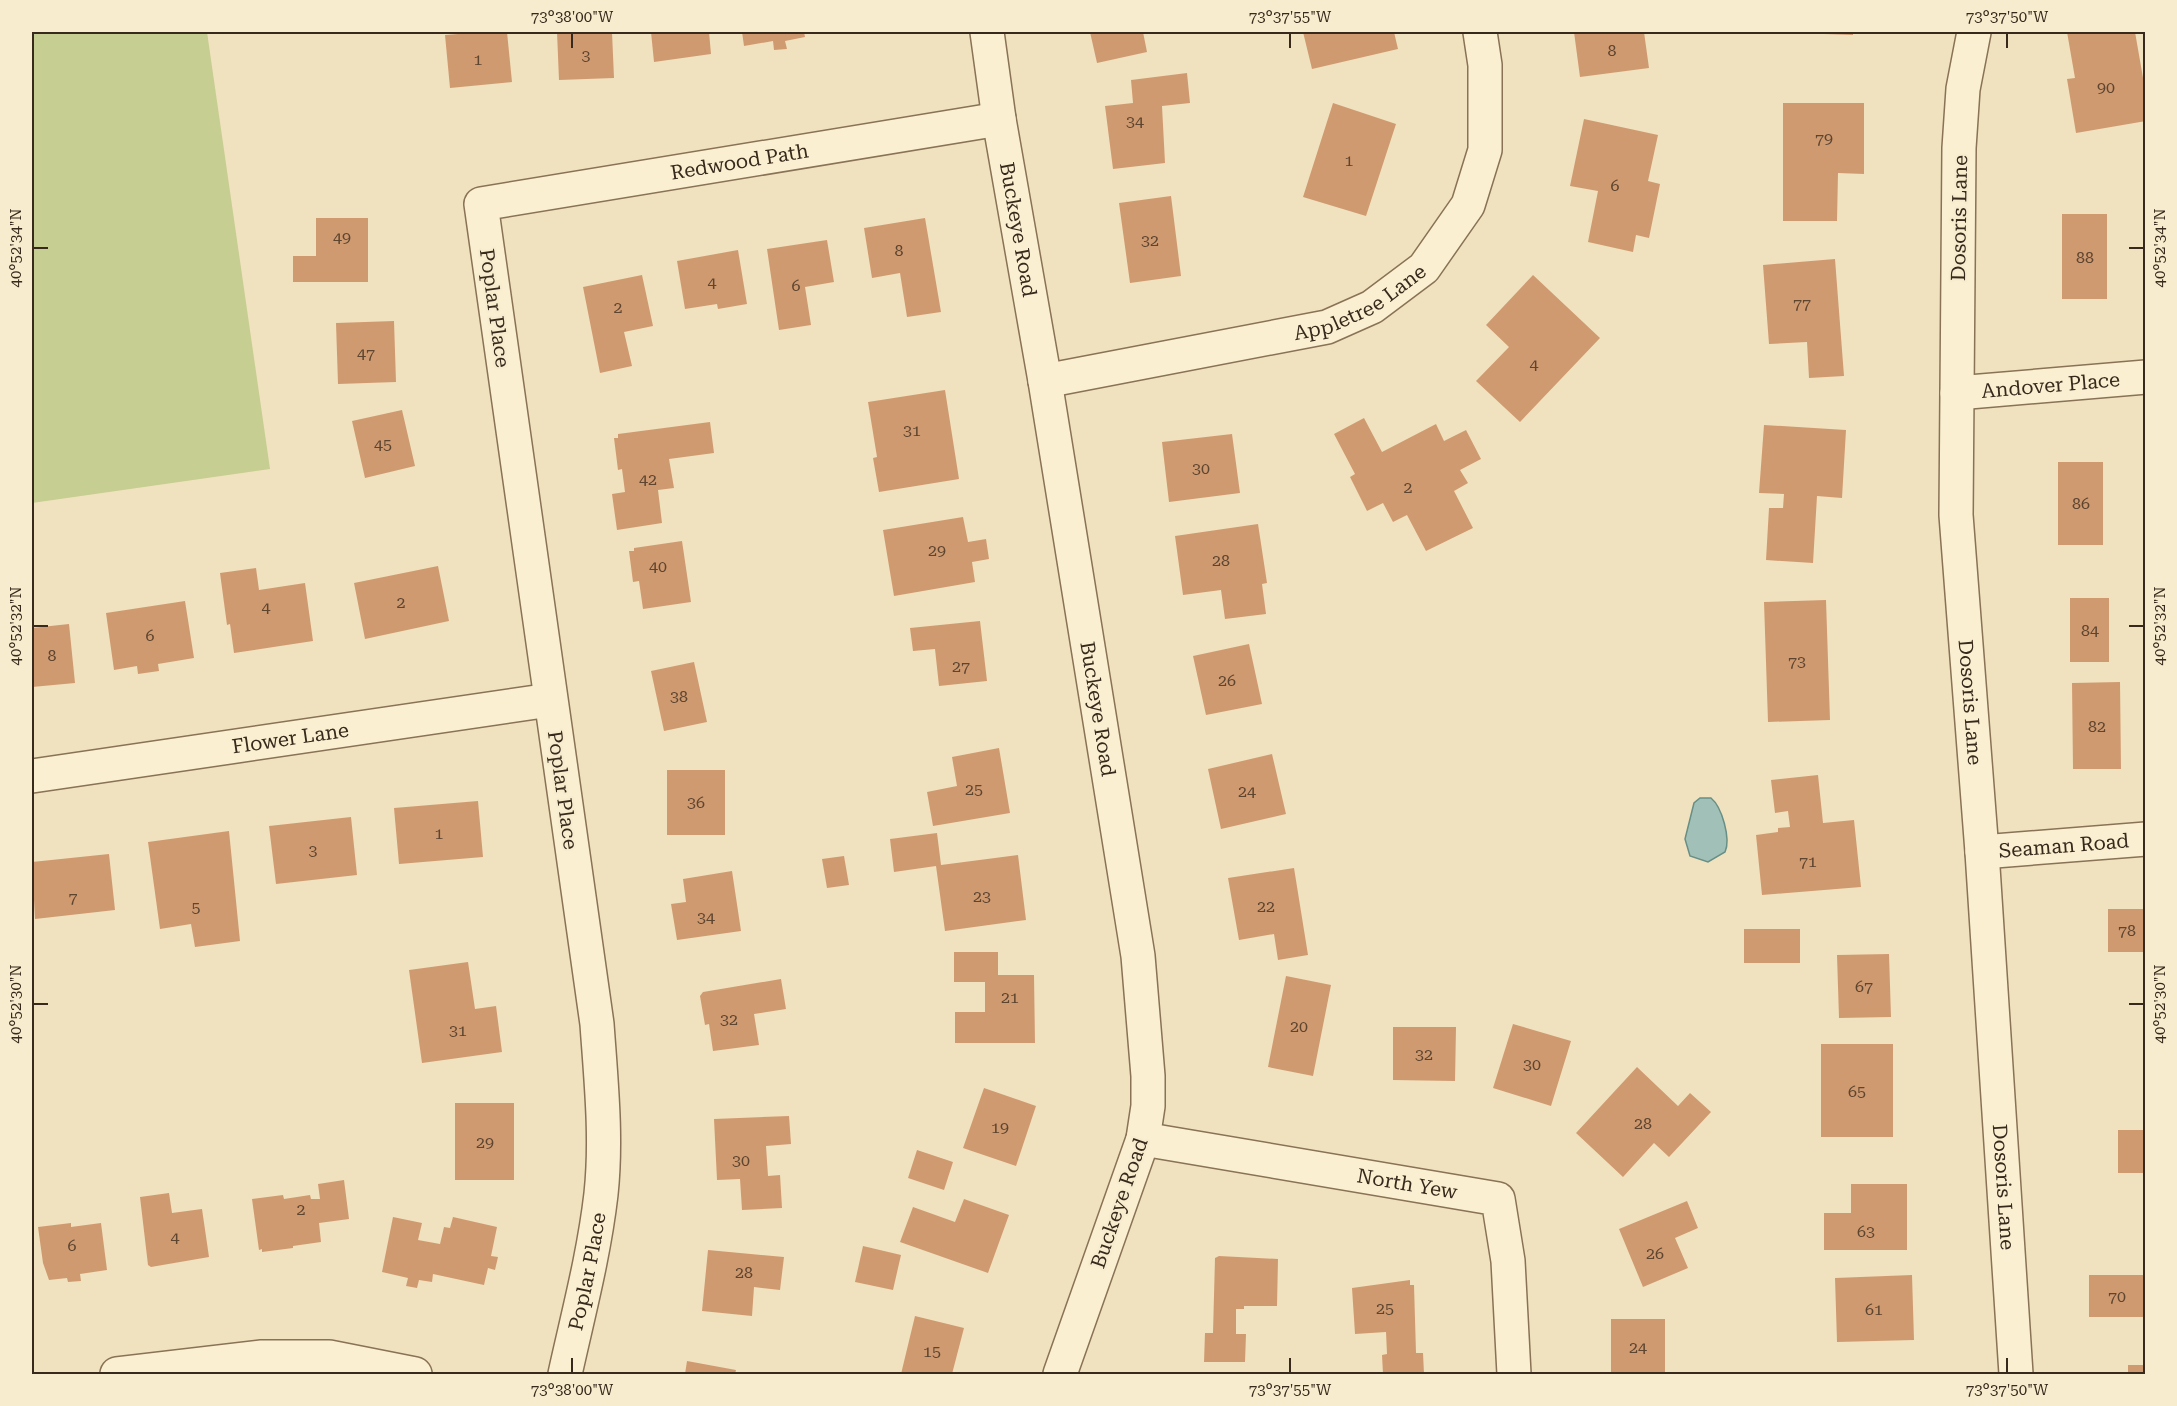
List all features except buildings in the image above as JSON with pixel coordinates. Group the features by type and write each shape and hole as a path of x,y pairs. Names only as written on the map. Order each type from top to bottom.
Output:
{"street":[{"name":"Buckeye Road","path":"987,32 999,119 1045,381 1138,956 1148,1076 1148,1106 1143,1139 1059,1374"},
{"name":"Appletree Lane","path":"1045,381 1327,327 1372,307 1424,268 1468,205 1485,150 1485,65 1480,32"},
{"name":"Dosoris Lane","path":"1974,32 1963,89 1959,148 1956,515 1982,852 2016,1374"},
{"name":"Redwood Path","path":"481,204 999,119"},
{"name":"Poplar Place","path":"481,204 597,1024 604,1140 601,1193 591,1256 565,1374"},
{"name":"Andover Place","path":"1957,393 2145,377"},
{"name":"Flower Lane","path":"32,776 550,700"},
{"name":"Seaman Road","path":"1982,852 2145,839"},
{"name":"North Yew","path":"1143,1139 1498,1199 1508,1261 1514,1374"},
{"path":"117,1374 262,1357 329,1357 415,1374"}],"green space":[{"path":"32,32 207,32 270,469 32,503"}],"water":[{"path":"1700,798 1711,798 1719,808 1727,839 1725,852 1708,862 1690,856 1685,839 1694,803"}]}
